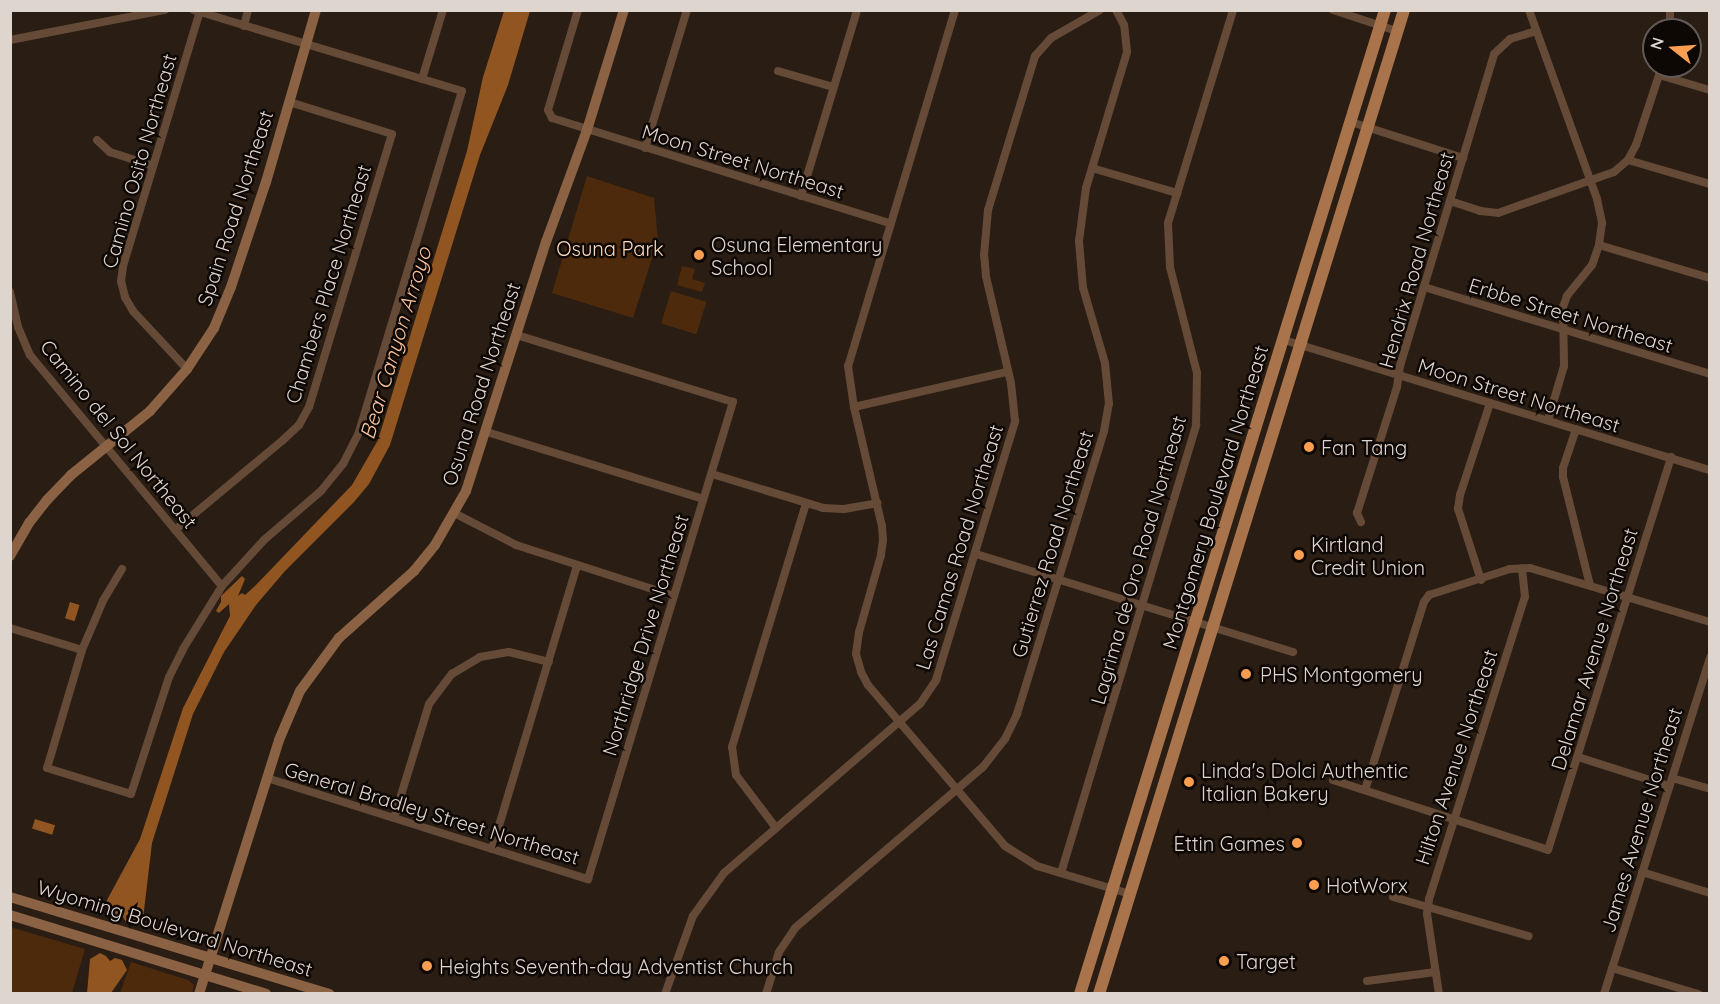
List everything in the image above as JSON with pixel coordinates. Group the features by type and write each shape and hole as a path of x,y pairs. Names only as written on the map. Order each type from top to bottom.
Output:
{"main road":[{"name":"Montgomery Boulevard Northeast","path":"1080,993 1385,10"},
{"name":"Montgomery Boulevard Northeast","path":"1099,993 1404,10"}],"street":[{"path":"10,40 165,10"},
{"path":"244,26 248,10"},
{"name":"Spain Road Northeast","path":"10,556 29,523 47,500 71,475 150,411 187,369 214,328 231,286 316,10"},
{"path":"422,79 443,10"},
{"name":"Moon Street Northeast","path":"578,10 548,114 552,118 890,223"},
{"name":"Osuna Road Northeast","path":"199,993 267,778 300,691 317,664 347,631 414,571 456,514 475,469 546,242 587,130 624,10"},
{"path":"645,148 687,10"},
{"path":"801,196 856,10"},
{"path":"955,10 848,366 854,407 882,526 881,555 859,632 856,654 861,672 868,685 1005,846 1037,866 1130,894"},
{"name":"Las Camas Road Northeast","path":"665,993 684,936 702,902 735,861 920,705 936,680 1015,421 986,276 984,255 988,210 1035,56 1051,38 1100,10"},
{"name":"Gutierrez Road Northeast","path":"766,993 783,946 805,918 983,767 1012,726 1104,431 1109,404 1106,370 1083,288 1079,255 1080,214 1127,52 1124,25 1116,10"},
{"name":"Lagrima de Oro Road Northeast","path":"1061,873 1192,446 1198,408 1194,356 1167,253 1168,222 1233,10"},
{"path":"1333,10 1397,31"},
{"path":"1529,10 1600,210 1599,245 1592,265 1567,296 1562,316 1564,366 1548,420"},
{"path":"122,569 103,602 82,650 46,768 131,794 169,677 183,649 222,586 264,540 321,491 343,464 354,443 462,91 196,11"},
{"name":"Camino Osito Northeast","path":"187,369 133,311 125,297 121,281 123,266 196,11"},
{"name":"Hendrix Road Northeast","path":"1361,522 1357,513 1494,54 1510,39 1536,30"},
{"path":"778,71 833,87"},
{"path":"1450,201 1480,211 1498,213 1614,172 1628,160 1636,145 1658,78"},
{"path":"1681,78 1710,90"},
{"name":"Chambers Place Northeast","path":"175,530 283,440 299,425 309,407 392,134 289,102"},
{"path":"1351,122 1463,158"},
{"path":"97,140 110,152 153,166"},
{"path":"1628,160 1710,184"},
{"path":"1092,168 1177,193"},
{"path":"1599,245 1710,278"},
{"name":"Erbbe Street Northeast","path":"1424,287 1710,374"},
{"name":"Camino del Sol Northeast","path":"10,292 18,327 30,355 222,586"},
{"name":"Northridge Drive Northeast","path":"517,335 733,402 588,879"},
{"name":"Moon Street Northeast","path":"1284,340 1710,470"},
{"path":"854,407 1007,372"},
{"path":"1480,580 1458,510 1460,495 1490,404"},
{"path":"1576,429 1563,468 1563,477 1590,585"},
{"path":"487,432 703,499"},
{"name":"Delamar Avenue Northeast","path":"1452,820 1548,850 1671,457"},
{"path":"711,474 806,503 834,509 877,503"},
{"path":"776,828 740,781 734,768 732,747 806,503"},
{"path":"456,514 516,546 674,596"},
{"path":"976,554 1293,652"},
{"path":"492,849 578,566"},
{"path":"1365,790 1424,602 1429,595 1522,568 1539,569 1710,622"},
{"name":"Hilton Avenue Northeast","path":"1439,993 1427,906 1452,820 1525,597 1522,568"},
{"path":"10,628 82,650"},
{"path":"394,818 429,704 452,674 480,657 509,652 549,662"},
{"name":"James Avenue Northeast","path":"1604,993 1710,657"},
{"path":"1578,757 1670,782 1710,789"},
{"name":"General Bradley Street Northeast","path":"267,778 588,879"},
{"path":"1333,780 1452,820"},
{"path":"1642,872 1710,893"},
{"name":"Wyoming Boulevard Northeast","path":"10,897 330,993"},
{"path":"1393,897 1528,936"},
{"name":"Wyoming Boulevard Northeast","path":"10,915 266,993"},
{"path":"1612,968 1698,993"},
{"path":"1367,981 1435,972"}],"green space":[{"name":"Osuna Park","path":"587,176 654,198 658,240 633,318 552,293"},
{"path":"682,266 695,269 692,279 705,283 702,292 677,285"},
{"path":"671,291 706,302 696,334 661,324"},
{"path":"10,927 85,949 72,993 11,993"},
{"path":"131,962 188,980 194,985 192,993 120,993"}],"shaded area":[{"path":"504,11 530,11 508,85 480,155 390,445 369,484 285,571 256,605 224,652 193,714 152,843 143,919 132,924 126,922 123,917 111,918 106,907 107,900 140,839 183,708 230,616 229,604 219,613 216,611 221,602 221,596 242,576 245,579 238,596 242,593 245,595 255,586 352,485 378,440 467,151 483,77"},
{"path":"70,602 80,605 75,621 65,618"},
{"path":"35,819 55,825 52,835 32,829"},
{"path":"100,953 110,961 115,958 122,960 127,970 111,993 87,993 90,959"}],"place":[{"name":"Osuna Elementary School","path":"699,255"},
{"name":"Fan Tang","path":"1309,447"},
{"name":"Kirtland Credit Union","path":"1299,555"},
{"name":"PHS Montgomery","path":"1246,674"},
{"name":"Linda's Dolci Authentic Italian Bakery","path":"1189,782"},
{"name":"Ettin Games","path":"1297,843"},
{"name":"HotWorx","path":"1314,885"},
{"name":"Target","path":"1224,961"},
{"name":"Heights Seventh-day Adventist Church","path":"427,966"}],"water label":[{"name":"Bear Canyon Arroyo","path":"395,343"}]}
